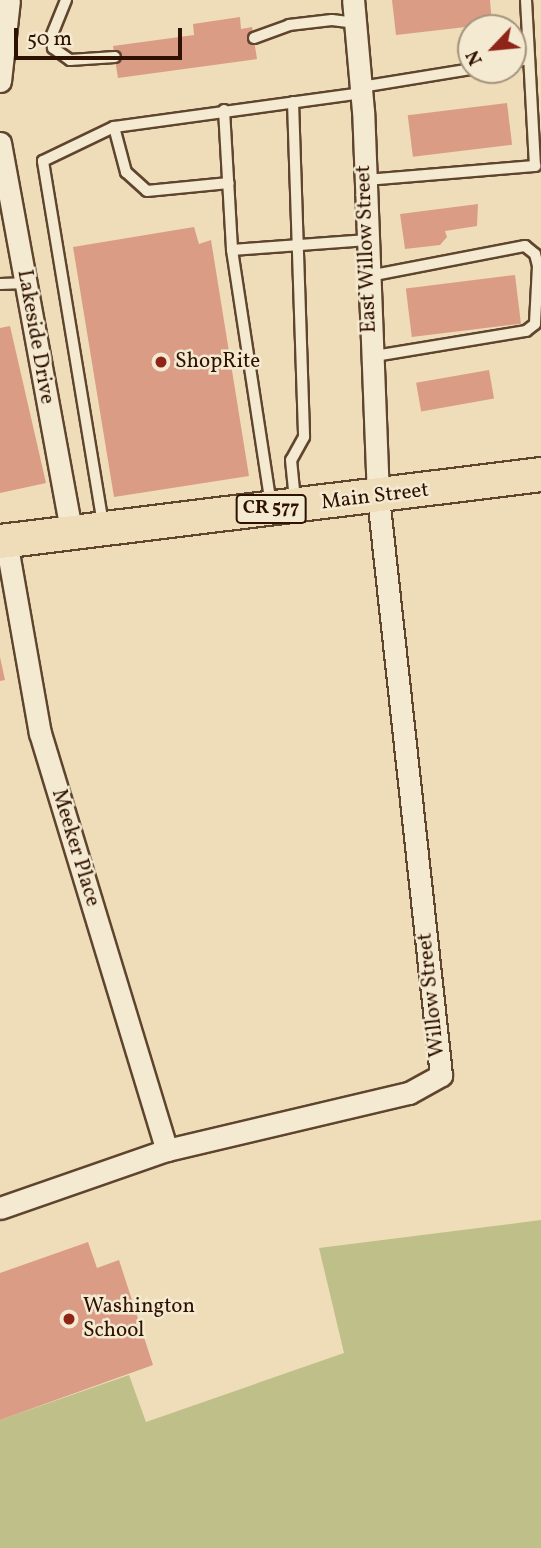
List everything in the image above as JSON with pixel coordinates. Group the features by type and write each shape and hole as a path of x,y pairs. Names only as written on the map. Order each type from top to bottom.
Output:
{"main road":[{"name":"Main Street","path":"3,541 87,529 378,498 541,474"}],"street":[{"name":"East Willow Street","path":"353,0 361,90 368,240 369,357 378,498"},
{"path":"0,81 6,5"},
{"name":"Lakeside Drive","path":"0,143 7,221 87,529"},
{"name":"Willow Street","path":"0,1208 167,1150 410,1093 441,1075 378,498"},
{"name":"Meeker Place","path":"3,541 40,733 167,1150"}],"lane":[{"path":"66,0 52,35 53,48 71,60 115,57"},
{"path":"254,38 289,26 356,23"},
{"path":"365,180 535,166 527,59"},
{"path":"87,529 90,461 43,161 114,127 293,102 457,72"},
{"path":"284,508 291,460 304,437 293,102"},
{"path":"224,110 232,250 284,508"},
{"path":"114,127 126,173 147,191 229,183"},
{"path":"232,250 368,240"},
{"path":"369,276 525,246 535,254 538,266 535,324 526,331 369,357"},
{"path":"0,284 25,283"}],"green space":[{"path":"541,1220 541,1548 0,1548 0,1420 129,1375 146,1422 344,1353 319,1248"}],"building":[{"path":"392,0 490,0 491,14 457,14 457,28 396,35"},
{"path":"240,17 241,29 252,27 257,59 118,78 113,46 194,35 193,24"},
{"path":"507,103 512,145 413,157 408,115"},
{"path":"478,204 477,226 445,231 447,237 440,245 405,249 400,214"},
{"name":"ShopRite","path":"194,227 199,244 211,240 249,476 114,497 73,247"},
{"path":"515,275 521,324 412,337 406,288"},
{"path":"10,326 46,483 0,493 0,328"},
{"path":"489,370 494,399 421,411 416,383"},
{"path":"0,657 5,680 0,681"},
{"name":"Washington School","path":"88,1242 97,1268 119,1260 153,1365 0,1420 0,1273"}],"place":[{"name":"ShopRite","path":"161,362"},
{"name":"Washington School","path":"69,1319"}]}
